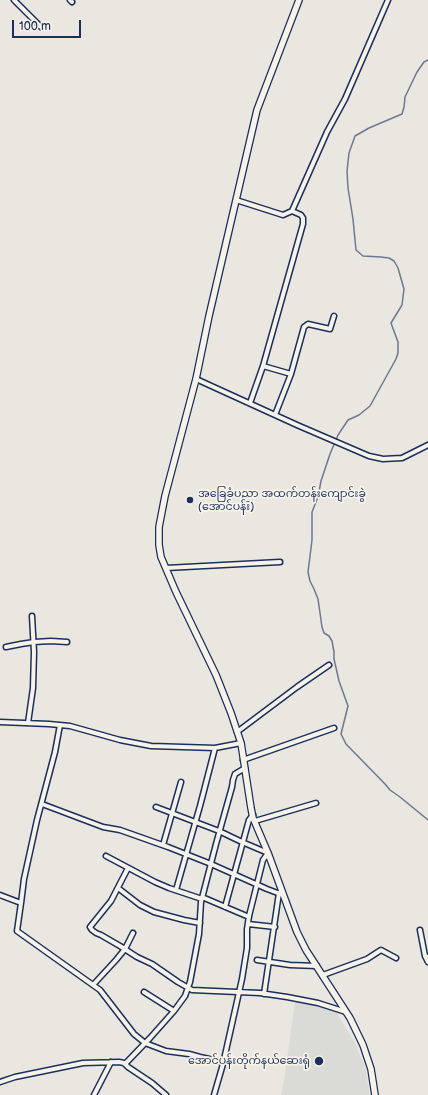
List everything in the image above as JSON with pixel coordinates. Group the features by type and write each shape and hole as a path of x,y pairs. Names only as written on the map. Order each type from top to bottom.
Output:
{"main road":[{"path":"299,0 257,110 209,316 196,379 165,496 159,527 159,545 161,557 216,675 231,713 241,743 244,768 254,818 268,853 281,894 306,950 346,1012 363,1045 371,1069 375,1095"}],"street":[{"path":"14,0 41,27"},
{"path":"236,200 283,215 292,211 327,132 345,99 388,0"},
{"path":"250,403 263,366 303,224 303,218 301,215 292,211"},
{"path":"275,415 291,374 304,327 308,324 330,329 334,316"},
{"path":"263,366 291,374"},
{"path":"196,379 369,456 383,459 402,458 428,445"},
{"path":"166,568 280,562"},
{"path":"28,723 34,652 32,616"},
{"path":"6,647 34,642 67,642"},
{"path":"237,732 329,665"},
{"path":"0,722 70,726 120,740 151,746 214,748 241,743"},
{"path":"60,725 55,752 24,879 17,931 100,990 134,1034 145,1043 166,1051 189,1054 223,1062"},
{"path":"243,760 334,728"},
{"path":"176,890 209,775 214,748"},
{"path":"125,1064 174,1012 185,996 190,982 199,934 202,898 232,787 232,780 235,774 244,768"},
{"path":"163,846 181,782"},
{"path":"225,907 249,820 316,803"},
{"path":"42,804 103,827 120,830 211,864 281,894 264,994"},
{"path":"156,807 196,821 268,853 263,860 249,917 247,948 239,992 214,1095"},
{"path":"106,856 155,882 202,898 249,917"},
{"path":"128,868 111,901 90,927 96,933 152,964 192,990 239,992 287,997 318,1003 346,1012"},
{"path":"118,888 140,905 154,912 184,920 200,922"},
{"path":"0,895 21,903"},
{"path":"248,924 275,927"},
{"path":"420,930 428,962"},
{"path":"93,985 125,949 133,933"},
{"path":"323,975 367,959 380,950 396,958"},
{"path":"257,960 317,966"},
{"path":"144,992 174,1012"},
{"path":"94,1095 111,1062"},
{"path":"0,1082 15,1077 83,1063 119,1062 125,1064 166,1095"}],"shaded area":[{"path":"295,1002 336,1012 354,1041 365,1067 370,1095 281,1095"}],"waterway":[{"path":"428,60 424,62 417,72 405,97 402,114 369,128 355,136 349,153 347,171 348,188 356,250 363,256 389,258 394,261 398,268 404,289 402,305 391,323 398,342 398,353 370,406 359,415 348,420 338,435 330,454 321,481 318,497 312,512 312,540 308,572 310,581 318,599 324,633 329,636 332,641 339,681 348,706 341,734 346,744 390,790 428,820"}],"place":[{"name":"အခြေခံပညာ အထက်တန်းကျောင်းခွဲ (အောင်ပန်း)","path":"190,500"},
{"name":"အောင်ပန်းတိုက်နယ်ဆေးရုံ","path":"319,1061"}]}
